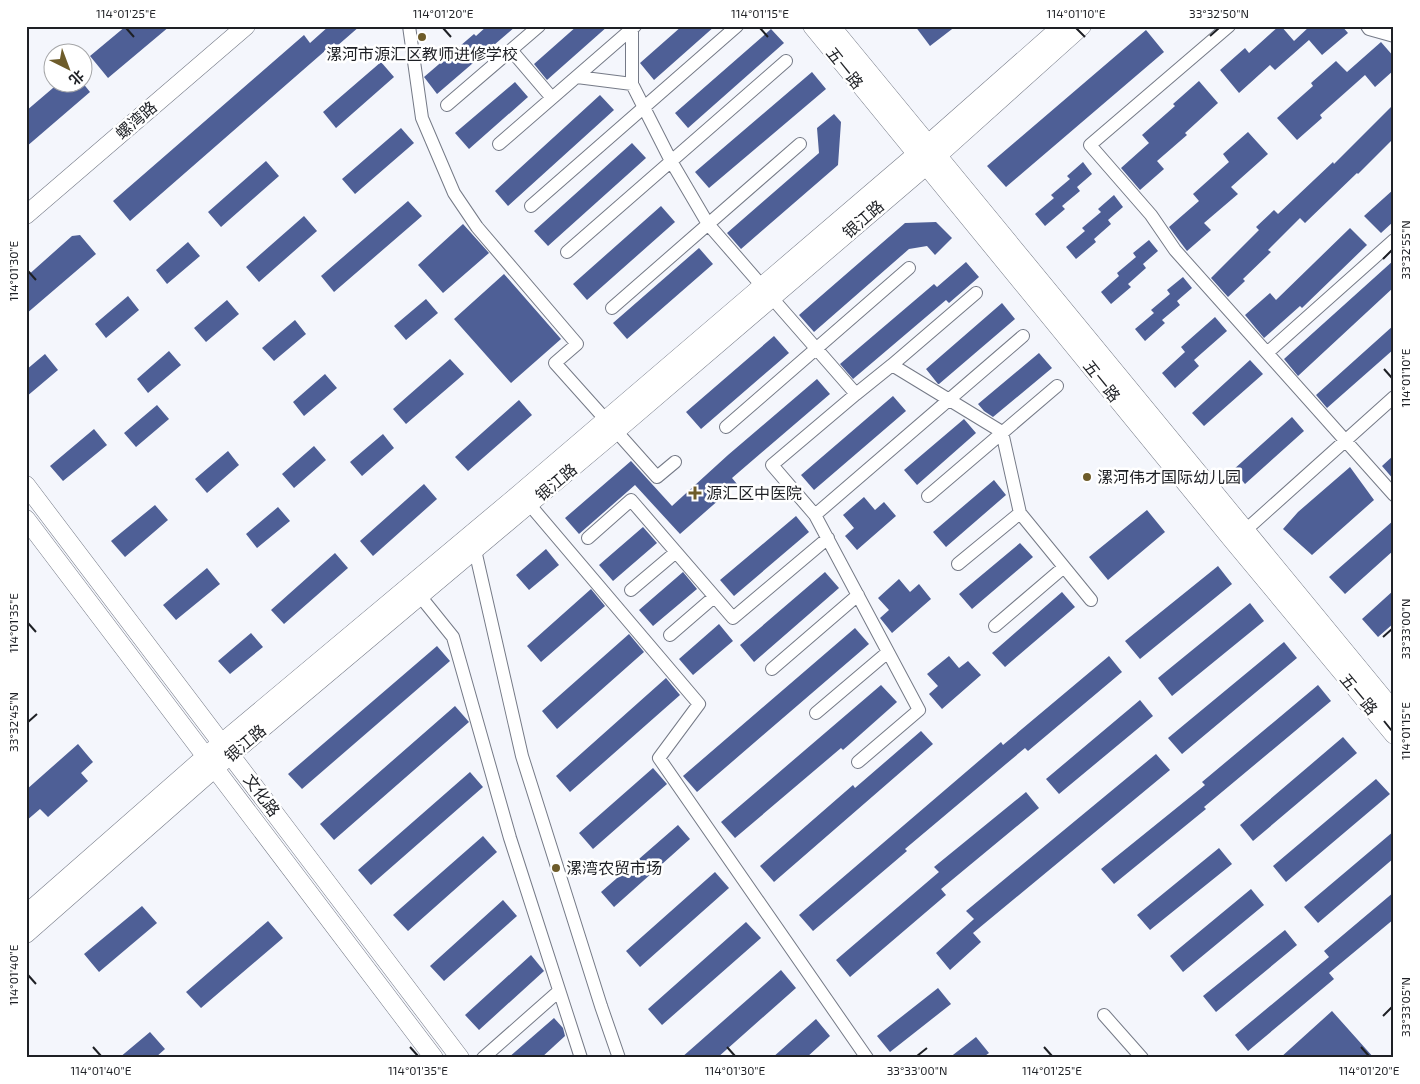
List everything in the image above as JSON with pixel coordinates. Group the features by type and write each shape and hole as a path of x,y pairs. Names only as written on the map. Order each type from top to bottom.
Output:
{"street":[{"name":"螺湾路","path":"26,215 246,26"},
{"path":"409,26 422,118 454,193 477,227 577,344 555,362 657,477 675,462"},
{"path":"447,105 540,26"},
{"path":"531,206 737,26"},
{"name":"五一路","path":"812,26 926,155 1239,536 1394,735"},
{"name":"五一路","path":"831,26 926,155"},
{"name":"银江路","path":"926,155 1062,26"},
{"name":"银江路","path":"26,914 524,499 926,155 1082,26"},
{"path":"1229,26 1090,145 1152,215 1175,250 1394,495"},
{"path":"1367,26 1369,29 1394,36"},
{"path":"499,144 634,27"},
{"path":"634,27 632,84 672,161 708,224 856,394"},
{"path":"511,50 552,98"},
{"path":"567,252 786,61"},
{"path":"577,77 632,84"},
{"path":"612,308 800,144"},
{"path":"1266,353 1394,240"},
{"path":"726,427 909,268"},
{"path":"858,762 919,710 815,515 772,465 976,293"},
{"path":"815,515 1023,336"},
{"path":"892,365 1002,432 1020,513 1091,600"},
{"path":"928,496 1057,386"},
{"path":"1239,536 1394,397"},
{"name":"文化路","path":"26,485 460,1058"},
{"path":"524,499 700,704 659,758 867,1058"},
{"name":"银江路","path":"415,590 475,550 524,499"},
{"path":"588,538 631,500 733,618 828,538"},
{"path":"958,564 1020,513"},
{"name":"文化路","path":"26,519 434,1058"},
{"name":"五一路","path":"1239,536 1394,711"},
{"path":"475,550 522,756 619,1058"},
{"path":"631,590 676,552"},
{"path":"995,626 1064,566"},
{"path":"415,590 454,637 510,838 581,1058"},
{"path":"772,669 858,595"},
{"path":"670,635 714,597"},
{"path":"816,713 888,652"},
{"name":"银江路","path":"26,934 210,762"},
{"path":"483,1058 559,990"},
{"path":"1104,1015 1142,1058"}],"building":[{"path":"126,26 170,26 108,78 92,58 92,54"},
{"path":"329,26 360,26 337,46 334,43 130,221 113,201 304,35 310,43"},
{"path":"487,26 516,26 437,94 424,77 474,34 476,36"},
{"path":"577,26 608,26 547,80 534,64"},
{"path":"682,26 715,26 654,80 640,63"},
{"path":"915,26 956,26 930,46"},
{"path":"1279,26 1294,41 1310,26 1342,26 1348,33 1322,55 1309,40 1275,70 1270,65 1239,93 1220,70 1245,48 1249,53"},
{"path":"771,29 784,43 688,128 675,113"},
{"path":"1146,30 1164,52 1006,187 987,166"},
{"path":"1381,42 1394,57 1394,70 1375,87 1365,75 1320,115 1322,118 1297,140 1277,118 1313,86 1311,83 1336,61 1347,72"},
{"path":"381,62 394,77 336,128 323,112"},
{"path":"812,72 826,89 709,188 695,172"},
{"path":"1199,81 1218,103 1185,133 1187,135 1157,161 1164,169 1140,190 1121,168 1149,143 1142,135 1175,106 1173,104"},
{"path":"515,82 528,97 469,149 455,133"},
{"path":"48,92 90,92 26,147 26,111"},
{"path":"600,95 614,110 508,206 495,191"},
{"path":"1394,104 1394,138 1305,223 1300,218 1268,250 1271,252 1243,279 1245,281 1228,297 1211,278 1259,230 1256,227 1274,210 1278,214 1333,162 1334,164"},
{"path":"834,114 841,122 838,165 741,249 727,233 819,153 817,128"},
{"path":"401,128 414,143 355,194 342,179"},
{"path":"1248,132 1268,154 1231,187 1238,194 1204,223 1211,230 1187,251 1169,227 1199,201 1193,194 1229,162 1223,154"},
{"path":"632,143 646,158 548,246 534,231"},
{"path":"266,161 279,176 221,227 208,212"},
{"path":"1083,162 1092,174 1077,187 1080,191 1062,206 1065,209 1045,226 1035,214 1054,198 1051,195 1070,179 1067,176"},
{"path":"1394,189 1394,221 1381,233 1364,216"},
{"path":"1114,195 1123,207 1108,220 1111,224 1094,239 1096,242 1076,259 1066,247 1085,231 1082,228 1101,212 1098,209"},
{"path":"408,201 422,216 334,292 321,276"},
{"path":"661,206 675,222 587,300 573,284"},
{"path":"304,216 317,231 259,282 246,267"},
{"path":"936,222 952,238 935,255 927,246 909,249 814,332 799,315 905,223"},
{"path":"463,224 489,253 443,293 418,265"},
{"path":"1350,228 1367,245 1302,308 1300,306 1264,338 1245,315 1270,293 1276,300"},
{"path":"80,235 96,254 26,314 26,277 72,236"},
{"path":"1149,240 1158,251 1143,264 1146,268 1128,284 1131,287 1111,304 1101,292 1119,276 1117,273 1136,257 1133,253"},
{"path":"188,242 200,256 167,284 156,270"},
{"path":"699,248 713,264 627,339 613,323"},
{"path":"1394,260 1394,287 1298,376 1284,359"},
{"path":"966,262 979,277 949,303 946,300 853,379 840,364 934,284 937,287"},
{"path":"504,274 561,339 511,383 454,319"},
{"path":"1183,277 1192,288 1177,301 1180,305 1162,320 1165,323 1145,341 1135,329 1154,313 1151,310 1170,294 1167,290"},
{"path":"128,296 139,310 106,338 95,324"},
{"path":"426,299 438,313 406,340 394,326"},
{"path":"227,300 239,314 206,342 194,328"},
{"path":"1002,303 1015,319 938,384 926,369"},
{"path":"1215,317 1227,331 1194,360 1199,366 1175,388 1162,373 1185,352 1181,347"},
{"path":"295,320 306,334 274,361 262,348"},
{"path":"1394,325 1394,349 1327,408 1316,395"},
{"path":"774,336 789,353 701,429 686,412"},
{"path":"169,351 181,365 148,393 137,379"},
{"path":"1039,353 1052,368 993,417 984,411 978,404"},
{"path":"45,354 58,370 26,397 26,370"},
{"path":"450,359 464,374 406,424 393,409"},
{"path":"1250,360 1263,374 1204,426 1192,413"},
{"path":"325,374 337,388 304,416 293,402"},
{"path":"817,379 830,394 732,478 737,484 680,534 635,485 579,534 565,518 631,461 672,506"},
{"path":"893,396 906,411 814,490 801,475"},
{"path":"519,400 532,415 468,471 455,457"},
{"path":"157,405 169,419 136,447 124,433"},
{"path":"1292,417 1304,431 1245,484 1233,470"},
{"path":"964,419 976,433 917,485 904,470"},
{"path":"94,429 107,445 63,481 50,466"},
{"path":"383,434 394,448 362,476 350,462"},
{"path":"314,446 326,460 294,488 282,474"},
{"path":"228,451 239,465 207,493 195,479"},
{"path":"1394,455 1394,480 1382,466"},
{"path":"1350,467 1374,500 1312,555 1283,529 1298,512"},
{"path":"994,480 1006,495 946,547 933,532"},
{"path":"424,484 437,499 373,556 360,541"},
{"path":"864,497 875,510 884,502 896,516 857,550 845,536 854,528 843,515"},
{"path":"155,505 168,520 125,557 111,541"},
{"path":"278,507 290,521 257,548 246,534"},
{"path":"1147,510 1165,532 1108,580 1089,557"},
{"path":"796,516 809,532 734,596 720,580"},
{"path":"1394,520 1394,550 1345,594 1329,577"},
{"path":"643,527 657,543 613,581 599,565"},
{"path":"1020,543 1033,557 972,609 959,594"},
{"path":"546,549 559,565 529,590 516,575"},
{"path":"335,553 348,568 284,624 271,610"},
{"path":"1218,566 1232,584 1140,659 1125,641"},
{"path":"207,568 220,584 176,620 163,605"},
{"path":"683,572 697,589 653,626 639,610"},
{"path":"825,572 839,588 754,662 740,645"},
{"path":"899,579 910,592 919,584 931,599 892,633 880,618 889,610 878,598"},
{"path":"591,589 605,606 541,662 527,646"},
{"path":"1394,590 1394,623 1378,637 1362,619"},
{"path":"1062,592 1075,607 1005,667 992,653"},
{"path":"1250,603 1264,621 1172,696 1158,678"},
{"path":"719,624 733,641 693,675 679,659"},
{"path":"855,628 869,644 697,792 683,776"},
{"path":"251,633 263,647 230,674 218,661"},
{"path":"629,634 644,652 557,729 542,711"},
{"path":"1284,642 1297,658 1182,754 1168,738"},
{"path":"437,646 450,661 302,789 288,774"},
{"path":"949,656 959,668 968,661 981,675 942,709 929,694 938,686 927,674"},
{"path":"1109,656 1122,672 1028,751 1025,748 905,849 907,851 813,931 799,915 1001,742 1003,745"},
{"path":"666,678 680,695 570,792 556,776"},
{"path":"881,685 897,702 843,750 841,748 735,838 721,822"},
{"path":"1318,685 1331,701 1204,807 1206,809 1114,884 1101,869 1205,785 1202,782"},
{"path":"1140,700 1153,716 1059,794 1046,779"},
{"path":"455,706 469,722 334,840 320,824"},
{"path":"921,731 933,744 774,882 760,866 853,785 855,788"},
{"path":"1343,737 1357,753 1253,841 1240,825"},
{"path":"78,744 93,762 81,773 88,781 48,817 40,809 26,821 26,790"},
{"path":"1156,754 1170,770 973,933 981,942 950,970 936,953 974,919 966,911"},
{"path":"653,768 667,784 593,849 579,833"},
{"path":"470,772 483,787 371,885 358,870"},
{"path":"1376,779 1390,794 1286,882 1273,866"},
{"path":"1026,792 1039,808 941,889 946,895 850,977 836,960 939,872 934,867"},
{"path":"678,825 690,839 614,907 601,892"},
{"path":"1394,831 1394,858 1318,923 1304,907"},
{"path":"483,836 497,852 408,931 393,915"},
{"path":"1219,848 1232,864 1150,930 1137,915"},
{"path":"715,872 729,888 640,967 626,951"},
{"path":"1251,889 1264,905 1183,972 1170,956"},
{"path":"1394,892 1394,919 1329,973 1334,979 1248,1051 1235,1035 1329,957 1324,951"},
{"path":"503,900 517,916 444,981 430,966"},
{"path":"142,906 157,923 99,972 84,954"},
{"path":"268,921 283,938 201,1008 186,992"},
{"path":"746,922 761,938 662,1025 648,1009"},
{"path":"1285,930 1297,945 1216,1012 1203,996"},
{"path":"531,955 544,971 479,1030 465,1015"},
{"path":"781,970 796,988 717,1058 681,1058"},
{"path":"938,988 951,1004 890,1052 877,1036"},
{"path":"1332,1011 1374,1058 1280,1058"},
{"path":"554,1018 563,1028 565,1036 541,1058 508,1058"},
{"path":"816,1019 830,1036 806,1058 772,1058"},
{"path":"150,1032 165,1049 155,1058 119,1058"},
{"path":"976,1037 989,1053 982,1058 949,1058"}],"place":[{"name":"漯河市源汇区教师进修学校","path":"422,37"},
{"name":"漯河伟才国际幼儿园","path":"1087,477"},
{"name":"源汇区中医院","path":"695,493"},
{"name":"漯湾农贸市场","path":"556,868"}]}
